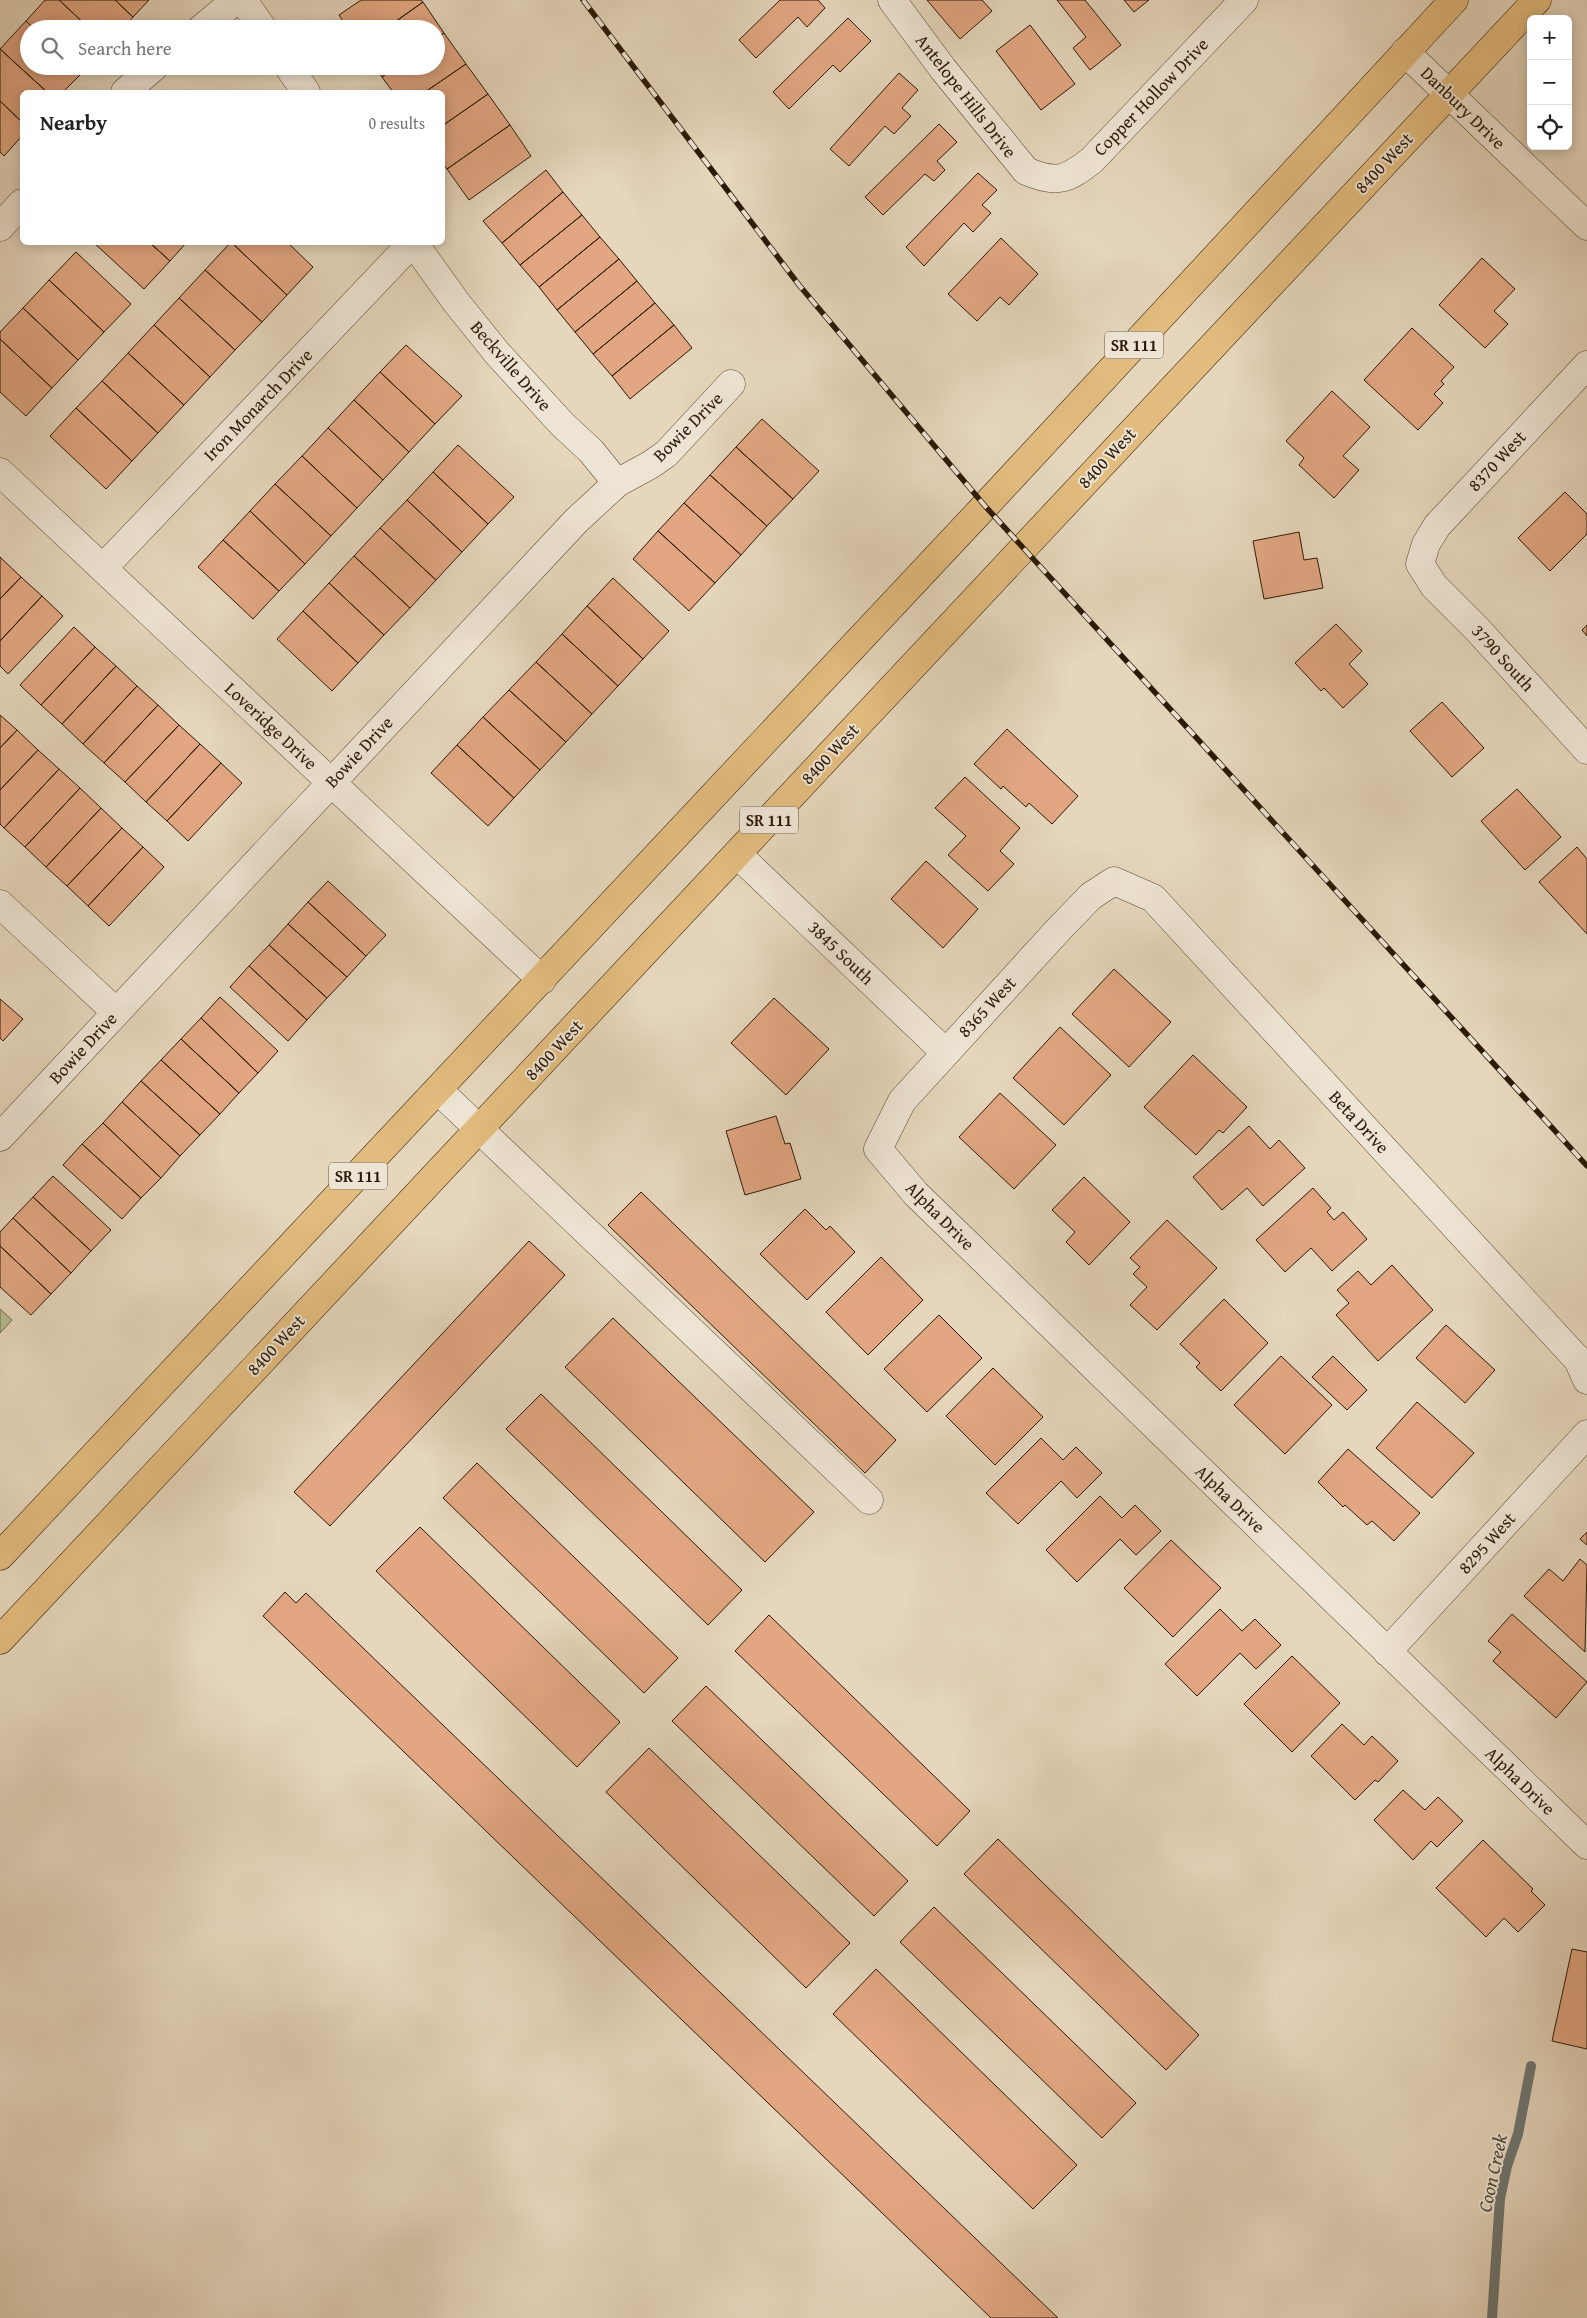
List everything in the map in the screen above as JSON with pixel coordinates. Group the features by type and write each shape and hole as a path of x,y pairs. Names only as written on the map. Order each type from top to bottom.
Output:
{"main road":[{"name":"SR 111","path":"0,1556 979,513 1454,0"},
{"name":"8400 West","path":"0,1640 1537,0"}],"street":[{"path":"212,20 236,0"},
{"path":"243,0 257,20"},
{"name":"Antelope Hills Drive","path":"892,0 944,69 1026,171 1042,178 1050,178"},
{"name":"Copper Hollow Drive","path":"1050,178 1058,180 1076,173 1092,160 1244,0"},
{"name":"Danbury Drive","path":"1406,52 1587,226"},
{"path":"127,90 145,75"},
{"path":"294,75 305,90"},
{"path":"0,227 20,205"},
{"name":"Iron Monarch Drive","path":"103,568 410,245"},
{"name":"Beckville Drive","path":"415,245 456,302 497,353 556,417 591,451 616,483"},
{"name":"8370 West","path":"1420,564 1426,544 1437,526 1587,365"},
{"name":"Bowie Drive","path":"0,1137 576,521 616,483 666,454 731,384"},
{"name":"Loveridge Drive","path":"0,472 542,980"},
{"name":"3790 South","path":"1420,564 1434,586 1477,629 1587,750"},
{"name":"3845 South","path":"737,854 945,1052"},
{"name":"8365 West","path":"878,1149 902,1101 945,1052 1078,909 1091,896 1114,881"},
{"name":"Beta Drive","path":"1114,881 1153,898 1578,1360 1587,1380"},
{"path":"0,904 116,1012"},
{"path":"438,1090 869,1500"},
{"name":"Alpha Drive","path":"878,1149 916,1194 1587,1845"},
{"name":"8295 West","path":"1387,1652 1587,1434"}],"green space":[{"path":"0,1309 12,1320 0,1333"}],"building":[{"path":"45,0 59,0 80,20 27,20"},
{"path":"59,0 115,0 133,17 130,20 80,20"},
{"path":"115,0 149,0 133,17"},
{"path":"361,0 421,0 423,2 398,20 342,20 339,15"},
{"path":"780,0 818,0 825,8 807,27 798,17 756,58 739,40"},
{"path":"927,0 982,0 992,11 960,39"},
{"path":"1057,0 1085,0 1121,45 1090,70 1073,48 1086,37"},
{"path":"1124,0 1149,0 1134,12"},
{"path":"423,2 435,20 398,20"},
{"path":"848,18 871,41 840,72 833,65 789,109 773,92"},
{"path":"1030,25 1075,84 1041,110 996,51"},
{"path":"20,27 20,67 0,49"},
{"path":"445,34 466,64 428,90 392,90 382,77 385,75 445,75"},
{"path":"0,49 20,67 20,75 28,75 45,90 20,90 20,120 0,101"},
{"path":"466,64 488,94 445,124 445,90 428,90"},
{"path":"899,73 918,90 902,108 911,116 894,134 885,126 849,166 830,149"},
{"path":"28,75 80,75 65,90 45,90"},
{"path":"488,94 510,125 447,169 445,167 445,124"},
{"path":"0,101 20,120 20,138 4,156 0,152"},
{"path":"939,124 957,142 937,161 945,170 934,181 925,174 883,215 865,197"},
{"path":"510,125 531,156 469,200 447,169"},
{"path":"546,170 563,192 502,243 483,221"},
{"path":"978,173 997,190 982,205 991,213 973,232 964,223 924,266 906,247"},
{"path":"563,192 582,215 520,265 502,243"},
{"path":"582,215 600,237 539,287 520,265"},
{"path":"600,237 619,259 557,310 539,287"},
{"path":"1001,238 1038,274 1009,305 1000,297 977,321 948,294"},
{"path":"96,245 152,245 170,261 144,289"},
{"path":"152,245 184,245 170,261"},
{"path":"228,245 234,245 287,295 262,322 205,270"},
{"path":"234,245 290,245 313,267 287,295"},
{"path":"76,252 131,304 104,332 49,280"},
{"path":"1482,258 1515,289 1494,311 1508,324 1485,348 1439,305"},
{"path":"619,259 637,281 575,332 557,310"},
{"path":"205,270 262,322 235,350 179,298"},
{"path":"49,280 104,332 78,360 23,308"},
{"path":"637,281 655,303 593,354 575,332"},
{"path":"179,298 235,350 210,377 154,325"},
{"path":"655,303 674,325 612,376 593,354"},
{"path":"23,308 78,360 52,388 0,339 0,332"},
{"path":"154,325 210,377 184,405 128,353"},
{"path":"674,325 692,348 630,399 612,376"},
{"path":"1412,328 1454,367 1441,381 1444,384 1434,394 1443,403 1418,430 1364,380"},
{"path":"0,339 52,388 26,416 0,392"},
{"path":"406,345 462,396 435,424 380,372"},
{"path":"128,353 184,405 158,433 102,381"},
{"path":"380,372 435,424 409,452 354,400"},
{"path":"102,381 158,433 132,461 76,408"},
{"path":"1332,391 1370,427 1343,456 1359,470 1334,498 1299,465 1304,458 1286,441"},
{"path":"354,400 409,452 383,480 328,428"},
{"path":"76,408 132,461 106,489 50,436"},
{"path":"762,419 819,471 793,499 736,447"},
{"path":"328,428 383,480 357,508 302,456"},
{"path":"458,445 514,497 488,524 433,472"},
{"path":"736,447 793,499 767,526 710,475"},
{"path":"302,456 357,508 331,536 275,484"},
{"path":"433,472 488,524 462,552 407,500"},
{"path":"710,475 767,526 741,555 684,503"},
{"path":"275,484 331,536 305,564 250,511"},
{"path":"1565,492 1587,514 1587,534 1550,571 1518,538"},
{"path":"407,500 462,552 436,580 380,528"},
{"path":"684,503 741,555 715,583 658,531"},
{"path":"250,511 305,564 279,591 223,540"},
{"path":"380,528 436,580 410,608 354,556"},
{"path":"658,531 715,583 689,611 633,559"},
{"path":"1299,532 1304,560 1317,558 1323,588 1264,599 1253,541"},
{"path":"223,540 279,591 253,619 198,567"},
{"path":"354,556 410,608 384,635 329,583"},
{"path":"0,557 21,577 0,599"},
{"path":"21,577 42,596 0,641 0,599"},
{"path":"613,578 669,631 643,659 587,606"},
{"path":"329,583 384,635 358,663 303,611"},
{"path":"42,596 63,616 8,674 0,666 0,641"},
{"path":"587,606 643,659 618,686 562,634"},
{"path":"303,611 358,663 332,691 277,639"},
{"path":"1336,624 1362,651 1349,664 1368,684 1343,708 1324,688 1321,691 1295,663"},
{"path":"1587,625 1587,636 1582,630"},
{"path":"74,627 95,647 41,705 20,685"},
{"path":"562,634 618,686 592,714 536,662"},
{"path":"95,647 116,666 62,724 41,705"},
{"path":"536,662 592,714 566,742 509,690"},
{"path":"116,666 137,686 83,744 62,724"},
{"path":"137,686 158,705 104,763 83,744"},
{"path":"509,690 566,742 540,770 483,717"},
{"path":"1442,702 1484,748 1452,777 1410,731"},
{"path":"158,705 179,725 125,782 104,763"},
{"path":"0,715 17,730 0,748"},
{"path":"483,717 540,770 514,798 457,745"},
{"path":"179,725 200,744 146,802 125,782"},
{"path":"1007,729 1078,796 1052,824 1029,803 1026,807 1003,786 1001,789 974,764"},
{"path":"17,730 38,750 0,790 0,748"},
{"path":"200,744 221,763 167,821 146,802"},
{"path":"457,745 514,798 488,826 431,773"},
{"path":"38,750 59,769 4,828 0,824 0,790"},
{"path":"221,763 242,783 188,841 167,821"},
{"path":"59,769 80,788 25,847 4,828"},
{"path":"965,777 1020,828 1000,851 1014,864 988,891 948,855 966,836 935,808"},
{"path":"80,788 101,808 46,867 25,847"},
{"path":"1517,789 1561,837 1525,870 1481,821"},
{"path":"101,808 122,828 67,886 46,867"},
{"path":"122,828 143,847 88,906 67,886"},
{"path":"143,847 164,867 109,926 88,906"},
{"path":"1577,847 1587,859 1587,934 1539,882"},
{"path":"926,861 978,909 943,948 891,899"},
{"path":"328,881 386,935 366,956 308,902"},
{"path":"308,902 366,956 347,977 288,924"},
{"path":"288,924 347,977 327,998 269,945"},
{"path":"269,945 327,998 307,1020 249,966"},
{"path":"249,966 307,1020 288,1041 230,987"},
{"path":"1114,969 1171,1022 1129,1067 1072,1014"},
{"path":"220,997 278,1051 258,1073 201,1018"},
{"path":"774,998 829,1049 786,1095 731,1043"},
{"path":"0,999 23,1019 3,1041 0,1038"},
{"path":"201,1018 258,1073 239,1093 181,1039"},
{"path":"1060,1027 1111,1075 1064,1125 1013,1078"},
{"path":"181,1039 239,1093 220,1114 161,1060"},
{"path":"1193,1055 1247,1107 1223,1133 1219,1130 1196,1155 1144,1107"},
{"path":"161,1060 220,1114 200,1135 141,1081"},
{"path":"141,1081 200,1135 180,1156 122,1102"},
{"path":"1000,1093 1056,1145 1014,1189 959,1137"},
{"path":"122,1102 180,1156 161,1178 103,1123"},
{"path":"776,1116 785,1144 790,1143 801,1179 745,1195 726,1131"},
{"path":"103,1123 161,1178 141,1198 82,1144"},
{"path":"1249,1126 1270,1149 1279,1140 1305,1168 1263,1206 1247,1188 1222,1210 1193,1177"},
{"path":"82,1144 141,1198 122,1219 63,1165"},
{"path":"53,1176 111,1230 91,1251 33,1197"},
{"path":"1084,1177 1130,1222 1089,1265 1066,1242 1075,1232 1052,1210"},
{"path":"1313,1188 1331,1208 1327,1212 1334,1220 1343,1212 1367,1239 1332,1271 1311,1248 1285,1272 1256,1240"},
{"path":"641,1192 896,1440 865,1473 608,1225"},
{"path":"33,1197 91,1251 71,1273 13,1218"},
{"path":"805,1209 826,1230 830,1226 855,1252 807,1300 760,1254"},
{"path":"13,1218 71,1273 51,1294 0,1246 0,1232"},
{"path":"1167,1220 1217,1268 1157,1330 1130,1305 1147,1287 1133,1274 1140,1267 1130,1258"},
{"path":"529,1241 565,1275 330,1526 294,1492"},
{"path":"0,1246 51,1294 31,1315 0,1287"},
{"path":"881,1257 923,1300 868,1355 826,1312"},
{"path":"1392,1265 1433,1310 1378,1361 1336,1315 1349,1303 1337,1290 1358,1271 1371,1285"},
{"path":"1224,1299 1268,1343 1221,1391 1196,1367 1200,1363 1180,1344"},
{"path":"939,1315 982,1358 927,1412 884,1369"},
{"path":"613,1318 814,1512 765,1562 565,1367"},
{"path":"1446,1325 1495,1370 1465,1403 1416,1358"},
{"path":"1281,1356 1332,1405 1285,1454 1234,1405"},
{"path":"1333,1356 1367,1390 1347,1410 1312,1377"},
{"path":"993,1368 1043,1417 995,1465 946,1416"},
{"path":"541,1394 742,1590 708,1625 506,1429"},
{"path":"1417,1402 1474,1453 1432,1498 1376,1448"},
{"path":"1041,1438 1063,1460 1076,1447 1102,1473 1077,1498 1061,1481 1018,1524 986,1493"},
{"path":"1348,1449 1420,1513 1394,1541 1372,1521 1367,1525 1345,1505 1343,1507 1318,1482"},
{"path":"477,1463 678,1658 644,1693 443,1498"},
{"path":"1100,1496 1122,1518 1135,1505 1161,1531 1136,1555 1120,1539 1077,1582 1046,1550"},
{"path":"420,1527 620,1722 577,1767 376,1571"},
{"path":"1587,1532 1587,1545 1580,1539"},
{"path":"1171,1540 1221,1588 1173,1637 1124,1588"},
{"path":"1580,1559 1587,1565 1585,1652 1524,1596 1549,1569 1563,1581"},
{"path":"285,1592 296,1603 306,1593 1058,2318 991,2318 263,1616"},
{"path":"1220,1609 1242,1631 1255,1619 1281,1645 1256,1669 1240,1653 1197,1696 1165,1664"},
{"path":"1512,1614 1587,1682 1556,1718 1493,1661 1501,1652 1488,1641"},
{"path":"769,1615 970,1811 937,1846 735,1651"},
{"path":"1292,1656 1340,1703 1292,1752 1244,1704"},
{"path":"706,1686 908,1881 874,1916 672,1721"},
{"path":"1342,1724 1364,1745 1372,1736 1398,1761 1378,1782 1375,1780 1355,1800 1311,1756"},
{"path":"649,1748 850,1943 806,1988 606,1792"},
{"path":"1403,1790 1425,1810 1438,1797 1463,1821 1437,1847 1431,1841 1413,1860 1374,1820"},
{"path":"998,1839 1199,2035 1166,2070 964,1874"},
{"path":"1483,1840 1533,1889 1531,1891 1545,1905 1518,1932 1504,1918 1486,1937 1436,1888"},
{"path":"934,1907 1136,2103 1102,2138 900,1942"},
{"path":"1572,1949 1587,1952 1587,2049 1552,2041"},
{"path":"876,1969 1077,2165 1033,2209 833,2014"}],"waterway":[{"name":"Coon Creek","path":"1492,2318 1500,2199 1507,2166 1518,2134 1531,2066"}],"railway":[{"path":"583,0 799,285 985,506 1587,1166"}]}
